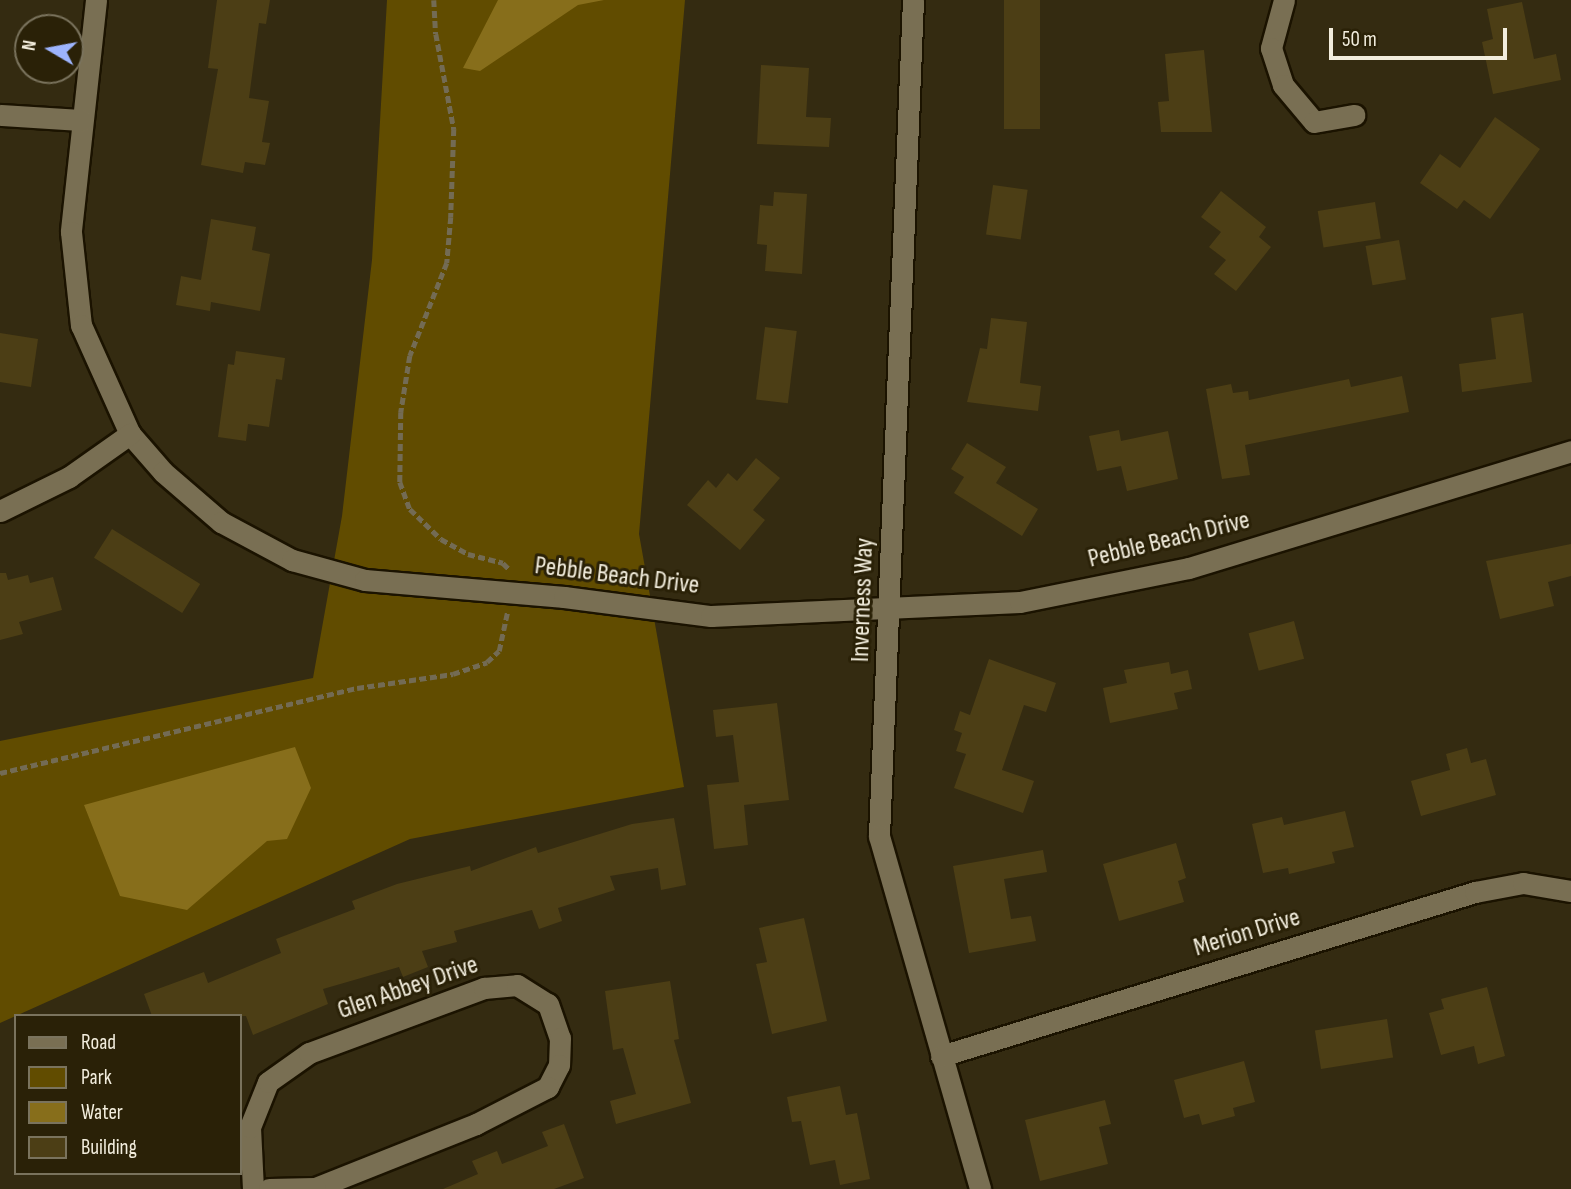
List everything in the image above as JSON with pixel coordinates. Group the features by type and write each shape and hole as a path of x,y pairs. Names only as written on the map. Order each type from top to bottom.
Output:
{"street":[{"name":"Pebble Beach Drive","path":"96,0 71,232 75,286 82,325 130,434 163,472 220,522 292,560 365,580 510,592 711,616 1020,602 1189,568 1571,451"},
{"name":"Inverness Way","path":"913,0 891,609 879,836 980,1189"},
{"path":"1284,0 1271,48 1283,85 1314,122 1354,115"},
{"path":"0,115 82,120"},
{"path":"0,511 69,477 130,434"},
{"name":"Merion Drive","path":"941,1056 1475,892 1523,883 1571,891"},
{"name":"Glen Abbey Drive","path":"253,1189 250,1127 268,1082 309,1053 484,988 517,985 548,1004 560,1038 559,1065 548,1087 476,1124 315,1188 270,1189"}],"path":[{"path":"0,773 357,688 453,674 487,662 499,651 513,574 503,562 468,554 441,539 410,509 400,482 401,412 410,356 447,263 451,217 454,129 436,34 434,0"}],"green space":[{"path":"387,0 685,0 639,534 684,787 410,839 20,1014 14,1014 14,1017 0,1023 0,741 313,678 342,516 372,260"}],"water":[{"path":"498,0 604,0 578,5 480,71 463,68"},
{"path":"295,747 311,788 287,839 267,841 187,910 120,896 84,805"}],"building":[{"path":"217,0 270,0 266,24 259,23 249,98 269,101 262,142 270,143 265,165 245,162 243,173 201,165 218,69 208,68"},
{"path":"1004,0 1040,0 1040,129 1004,129"},
{"path":"1522,2 1534,59 1556,54 1561,80 1493,94 1482,42 1493,39 1487,9"},
{"path":"1204,50 1212,132 1161,132 1158,102 1169,101 1165,54"},
{"path":"761,65 809,68 806,117 831,118 829,147 757,144"},
{"path":"1495,117 1540,149 1490,219 1464,200 1457,209 1420,183 1440,154 1460,168"},
{"path":"993,185 1028,190 1021,239 986,235"},
{"path":"1221,191 1266,227 1259,237 1271,247 1236,291 1214,274 1226,260 1209,247 1221,232 1201,217"},
{"path":"774,192 807,194 802,274 765,271 767,245 757,244 760,205 773,206"},
{"path":"1375,202 1381,239 1324,248 1318,211"},
{"path":"211,219 256,227 252,250 270,254 260,311 211,302 210,311 176,305 181,276 201,280"},
{"path":"1399,240 1406,279 1372,285 1366,246"},
{"path":"1523,313 1532,382 1462,392 1459,364 1496,359 1491,318"},
{"path":"991,318 1027,322 1020,383 1041,386 1038,411 967,402 980,348 987,349"},
{"path":"765,327 797,331 788,403 756,399"},
{"path":"0,333 38,339 31,387 0,382"},
{"path":"236,351 285,358 282,380 276,379 269,427 248,424 246,441 218,437 228,364 234,365"},
{"path":"1402,376 1409,412 1245,445 1250,475 1222,479 1206,389 1231,384 1233,393 1248,391 1249,400 1349,379 1351,387"},
{"path":"1119,430 1121,441 1168,431 1178,479 1127,491 1121,466 1097,471 1089,436"},
{"path":"967,443 1006,467 996,483 1038,509 1022,536 954,493 964,477 951,469"},
{"path":"756,458 780,478 753,510 765,520 740,550 687,505 708,480 716,488 728,473 737,481"},
{"path":"112,529 200,584 182,613 94,558"},
{"path":"1571,544 1571,576 1548,582 1554,606 1500,619 1486,561"},
{"path":"0,573 6,573 8,580 28,575 30,583 53,577 62,610 19,622 23,634 0,640"},
{"path":"1294,621 1304,659 1259,671 1249,633"},
{"path":"989,659 1056,683 1046,712 1024,705 1002,770 1034,781 1023,813 954,788 966,754 956,751 962,733 954,730 960,711 970,715"},
{"path":"1169,662 1171,674 1188,670 1192,689 1174,693 1178,709 1110,723 1103,688 1127,683 1124,670"},
{"path":"777,703 789,800 744,805 748,845 714,849 707,785 739,782 733,735 716,737 713,710"},
{"path":"1467,748 1471,763 1486,759 1496,795 1421,816 1411,781 1450,770 1446,754"},
{"path":"1345,811 1354,847 1332,852 1335,863 1289,874 1288,868 1263,873 1252,824 1282,817 1284,825"},
{"path":"674,818 686,885 661,890 658,868 610,876 615,890 558,908 562,921 539,929 532,910 454,931 457,942 422,951 428,967 403,977 399,967 323,989 328,1004 253,1035 246,1016 242,1014 151,1014 144,994 204,972 208,983 281,953 276,939 355,909 352,901 397,884 470,866 471,871 536,847 538,853 632,824"},
{"path":"1176,843 1186,878 1178,881 1184,902 1119,921 1103,864"},
{"path":"1043,850 1047,872 1004,879 1011,919 1031,916 1036,941 969,953 953,866"},
{"path":"804,918 827,1021 772,1034 756,964 767,962 759,928"},
{"path":"670,981 679,1039 674,1040 691,1103 616,1124 610,1101 636,1094 623,1048 613,1050 605,991"},
{"path":"1487,987 1505,1056 1478,1064 1474,1046 1441,1055 1429,1013 1444,1009 1441,999"},
{"path":"1387,1019 1393,1058 1321,1069 1315,1030"},
{"path":"1244,1061 1255,1102 1233,1108 1235,1116 1202,1125 1199,1114 1184,1118 1174,1080"},
{"path":"840,1086 846,1115 857,1113 870,1179 840,1185 835,1160 810,1165 801,1121 792,1122 787,1097"},
{"path":"1105,1100 1111,1124 1099,1127 1108,1164 1040,1181 1025,1120"},
{"path":"564,1124 584,1178 554,1189 443,1189 478,1174 472,1161 497,1151 502,1164 548,1146 542,1132"}]}
